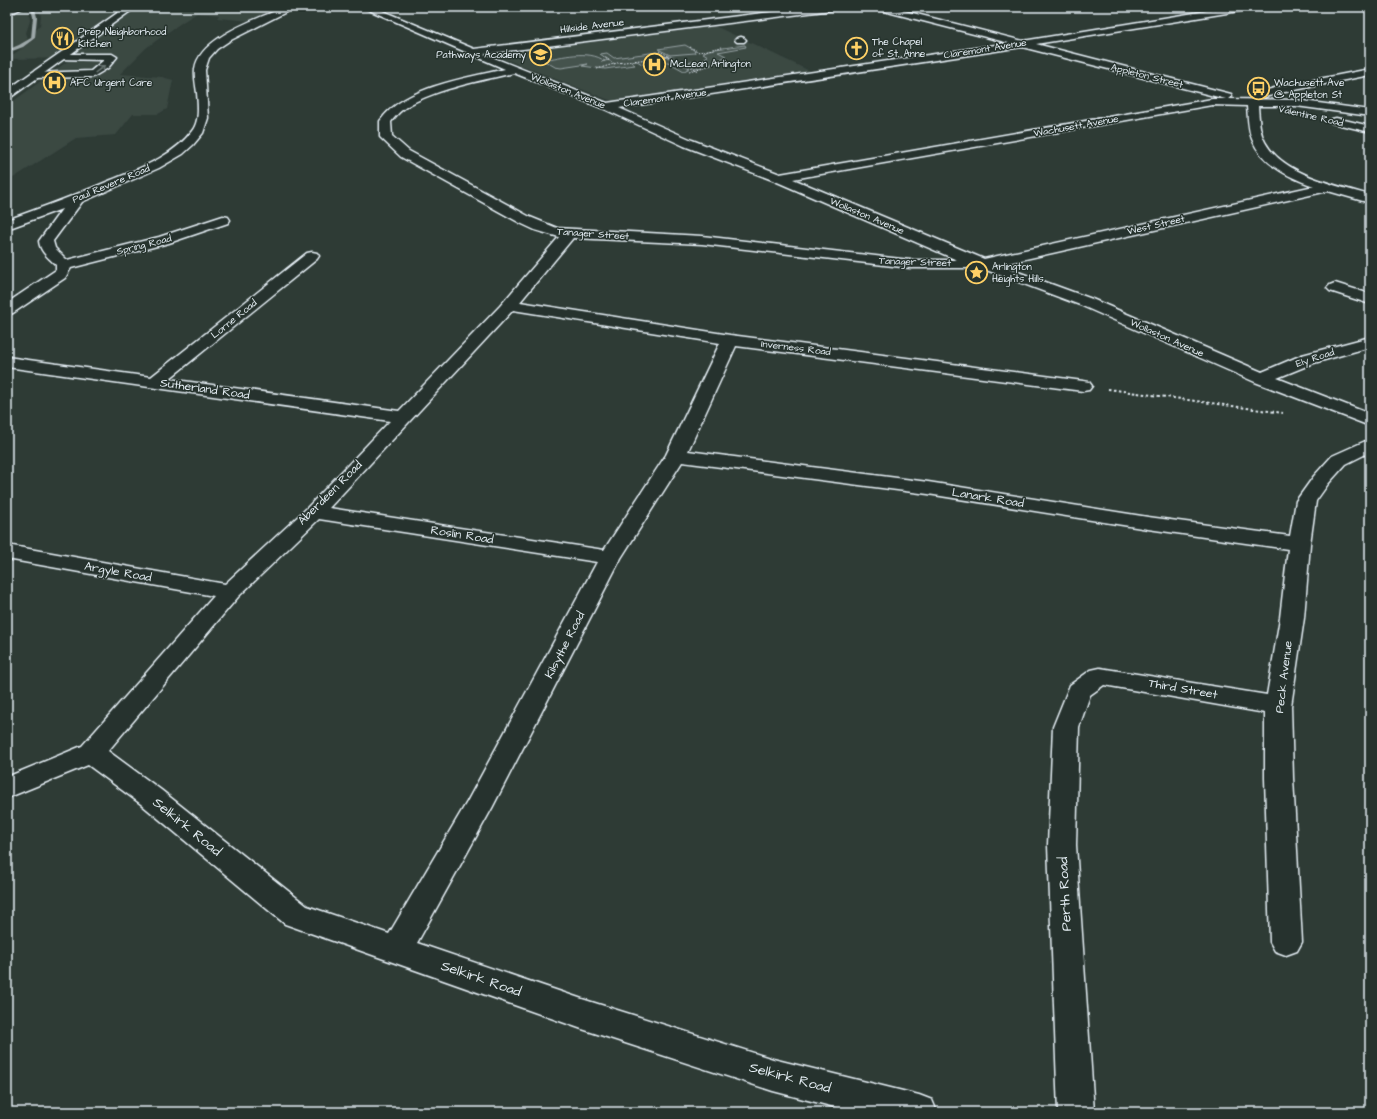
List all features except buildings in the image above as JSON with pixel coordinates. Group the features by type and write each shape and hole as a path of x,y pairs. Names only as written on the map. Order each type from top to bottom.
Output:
{"street":[{"path":"11,10 21,7"},
{"path":"7,95 132,7"},
{"name":"Paul Revere Road","path":"7,225 76,200 144,171 158,164 189,142 198,132 202,121 204,112 200,67 210,51 238,32 292,7"},
{"name":"Wollaston Avenue","path":"366,7 515,70 606,106 688,143 779,178 983,264 1086,302 1261,378 1370,420"},
{"name":"Hillside Avenue","path":"473,52 832,7"},
{"name":"Appleton Street","path":"879,7 1252,102"},
{"name":"Claremont Avenue","path":"606,106 716,91 1184,19 1245,7"},
{"path":"35,76 94,74 112,58 61,58"},
{"name":"Tanager Street","path":"515,70 447,87 412,100 386,118 384,123 386,136 390,143 406,154 525,220 555,232 569,234 708,240 910,264 983,264"},
{"name":"Wachusett Avenue","path":"779,178 1208,103 1252,102 1258,96 1278,90 1370,72"},
{"path":"1370,113 1296,103 1252,102 1255,132 1260,144 1277,162 1295,173 1329,187 1370,199"},
{"name":"Valentine Road","path":"1252,102 1370,129"},
{"name":"West Street","path":"983,264 1329,187"},
{"path":"7,310 60,275 64,265 48,249 46,241 76,200"},
{"name":"Spring Road","path":"64,265 162,241 189,233 223,220"},
{"name":"Aberdeen Road","path":"91,753 230,592 314,512 508,305 569,234"},
{"name":"Lorne Road","path":"155,382 312,256"},
{"path":"1335,288 1370,299"},
{"name":"Inverness Road","path":"508,305 649,326 730,340 1083,386"},
{"name":"Kilsythe Road","path":"397,949 478,808 610,558 676,455 730,340"},
{"name":"Ely Road","path":"1261,378 1308,359 1370,342"},
{"name":"Sutherland Road","path":"7,362 403,417"},
{"name":"Peck Avenue","path":"1286,942 1278,706 1292,618 1299,544 1306,501 1321,480 1339,460 1370,445"},
{"name":"Lanark Road","path":"676,455 928,488 1148,523 1299,544"},
{"name":"Roslin Road","path":"314,512 610,558"},
{"name":"Argyle Road","path":"7,552 230,592"},
{"name":"Third Street","path":"1090,683 1100,676 1278,706"},
{"name":"Perth Road","path":"1076,1112 1062,845 1066,727 1079,691 1090,683"},
{"path":"7,788 91,753"},
{"name":"Selkirk Road","path":"91,753 151,797 296,915 582,1014 773,1075 919,1112"}],"path":[{"path":"687,45 699,52 727,47"},
{"path":"655,49 672,56 702,73"},
{"path":"597,69 617,63 672,56"},
{"path":"688,71 712,65 728,57"},
{"path":"1083,386 1285,413"}],"shaded area":[{"path":"7,7 280,7 251,21 217,18 219,15 197,13 181,23 146,48 120,74 162,77 173,80 167,109 158,114 133,114 116,135 76,138 7,182 7,106 72,58 7,59 36,38 35,31 40,26 41,16 38,8 29,9 30,21 26,33 28,38 23,44 7,50"},
{"name":"McLean Arlington","path":"713,25 814,73 614,102 490,53"},
{"path":"685,45 694,50 695,53 670,55 658,49"},
{"path":"745,45 746,47 718,52 726,56 712,64 696,68 687,63 701,60 708,56 703,53 708,50"},
{"path":"657,52 690,68 684,71 668,62 642,64 637,61 631,62 635,65 605,69 582,66 588,64 561,68 555,67 543,60 575,55 591,55 605,61 609,60 600,54 607,53 614,58"}],"waterway":[{"path":"7,52 21,46 33,38 35,20 33,9"}],"place":[{"name":"Prep Neighborhood Kitchen","path":"63,38"},
{"name":"The Chapel of St. Anne","path":"856,48"},
{"name":"Pathways Academy","path":"541,55"},
{"name":"McLean Arlington","path":"655,64"},
{"name":"AFC Urgent Care","path":"55,83"},
{"name":"Wachusett Ave @ Appleton St","path":"1258,89"},
{"name":"Arlington Heights Hills","path":"976,273"}]}
